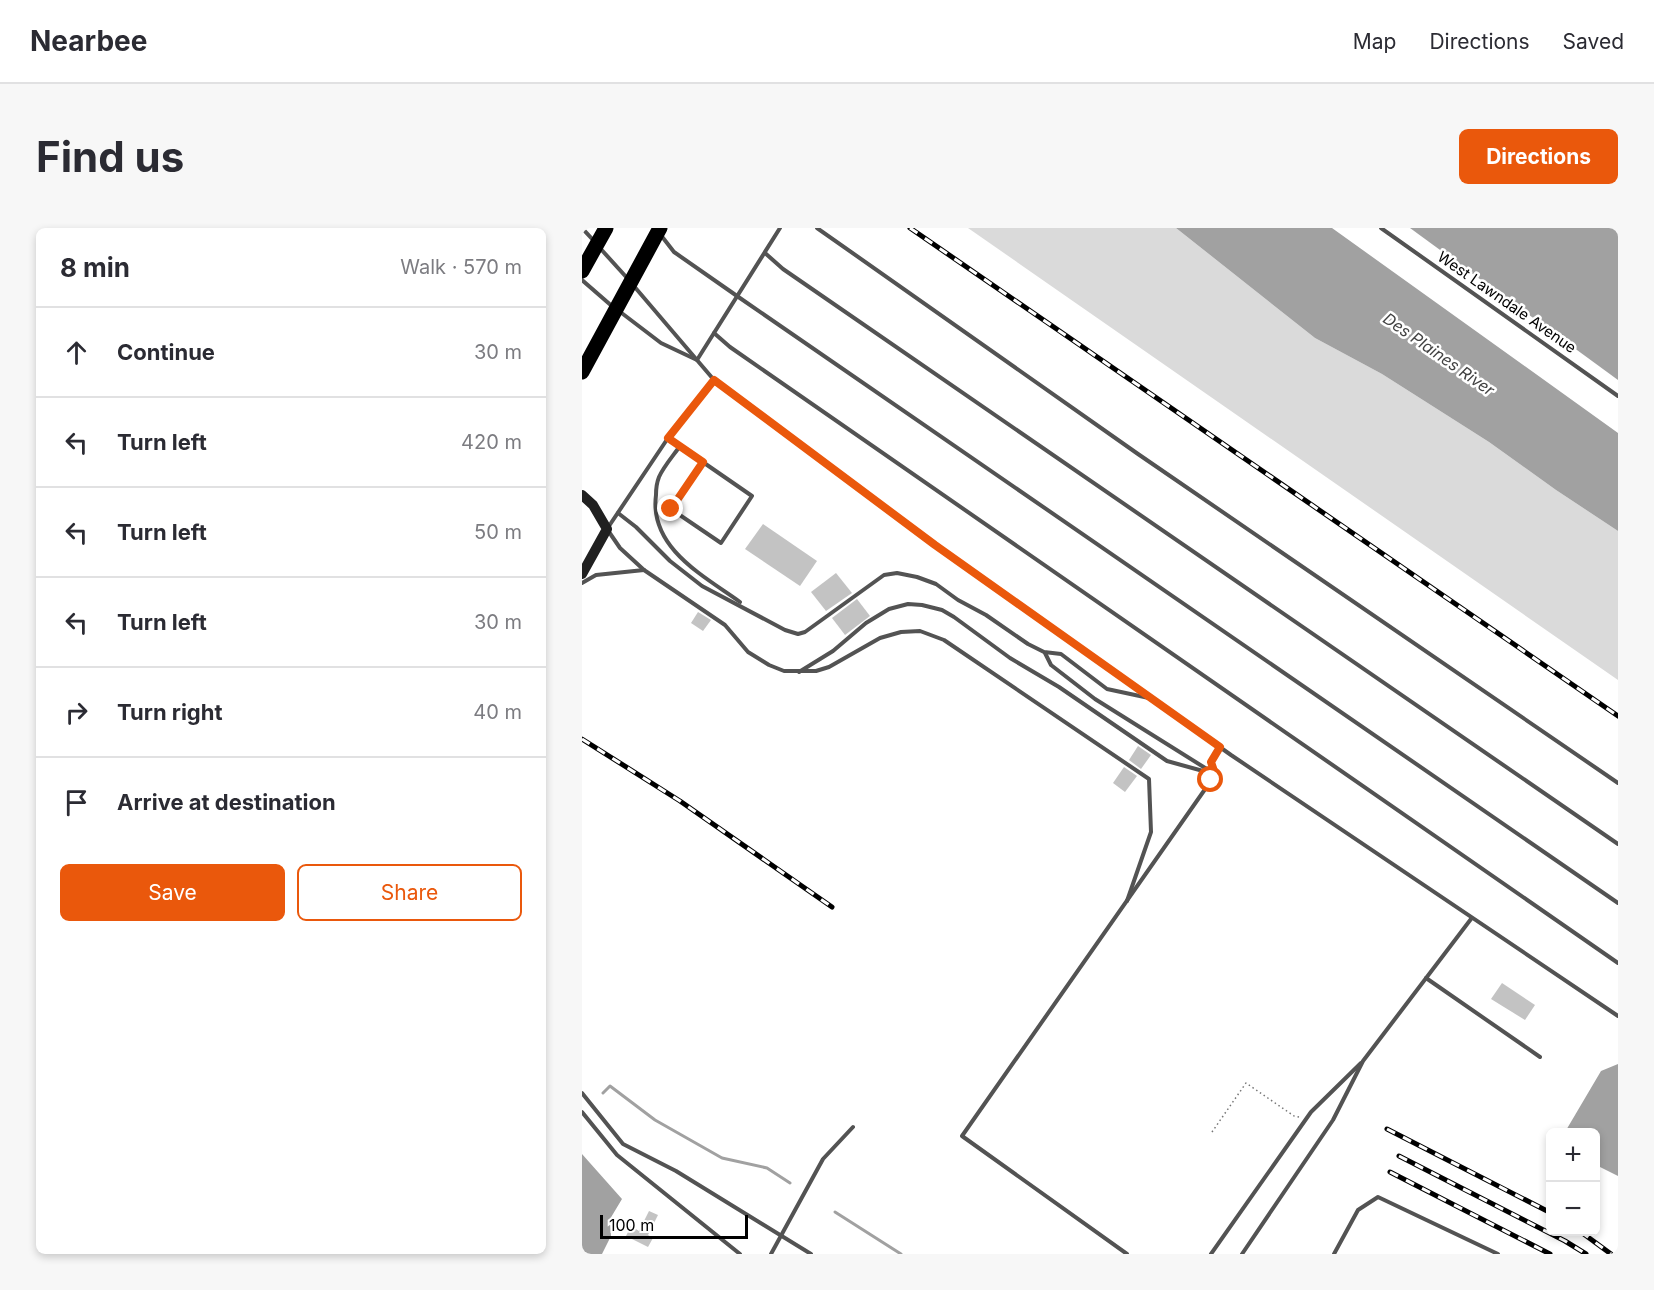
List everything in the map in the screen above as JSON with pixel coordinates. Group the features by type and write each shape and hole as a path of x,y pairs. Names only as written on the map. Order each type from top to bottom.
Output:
{"highway":[{"path":"582,271 606,228"},
{"path":"582,372 660,228"}],"street":[{"path":"582,495 593,505 607,529 582,574"}],"lane":[{"path":"582,228 714,380 935,545 1220,747 1471,919 1618,1016"},
{"path":"655,228 674,252 1618,903"},
{"path":"697,360 780,228"},
{"path":"817,228 1138,454 1618,783"},
{"name":"West Lawndale Avenue","path":"1384,229 1618,396"},
{"path":"765,253 803,283 1618,844"},
{"path":"582,280 598,296 662,343 697,360"},
{"path":"714,333 729,347 1618,963"},
{"path":"714,380 668,438 607,529 620,548 644,570 725,625 748,652 769,665 784,671 816,671 828,667 880,638 901,632 920,631 944,640 1149,779 1151,832 1127,901"},
{"path":"668,438 680,446 752,496 721,543 671,509 703,462"},
{"path":"680,446 657,483 654,504 658,525 667,543 680,559 750,610"},
{"path":"618,513 636,527 670,561 702,586 785,630 798,634 805,632 884,575 897,573 936,584 1028,644 1044,652 1061,654 1107,689 1152,699"},
{"path":"582,584 596,575 644,570"},
{"path":"799,672 833,651 866,623 889,609 908,604 922,605 942,610 954,617 1010,658 1059,687 1167,761 1215,774"},
{"path":"1044,652 1051,665 1095,699 1215,774"},
{"path":"1215,774 1211,762 1220,747"},
{"path":"1127,1254 962,1136 1215,774"},
{"path":"1210,1254 1307,1118 1363,1061 1471,919"},
{"path":"1426,978 1540,1057"},
{"path":"1242,1254 1333,1120 1363,1061"},
{"path":"582,1093 623,1144 676,1172 811,1254"},
{"path":"582,1112 617,1155 740,1254"},
{"path":"771,1254 823,1159 853,1127"},
{"path":"1334,1254 1358,1210 1378,1197 1498,1254"}],"path":[{"path":"1212,1132 1246,1083 1294,1116 1307,1118"}],"shaded area":[{"path":"968,228 1176,228 1315,338 1382,374 1489,442 1618,531 1618,680"}],"water":[{"name":"Des Plaines River","path":"1176,228 1332,228 1618,433 1618,531 1489,442 1382,374 1315,338"},
{"path":"1410,228 1618,228 1618,380"},
{"path":"1618,1064 1618,1176 1600,1167 1600,1128 1567,1128 1601,1071"},
{"path":"582,1154 622,1199 610,1219 611,1236 602,1254 582,1254"}],"building":[{"path":"763,524 817,561 800,586 745,549"},
{"path":"836,573 852,593 826,611 811,592"},
{"path":"857,599 870,616 845,635 832,618"},
{"path":"698,612 711,620 703,631 691,623"},
{"path":"1138,746 1151,755 1141,769 1129,760"},
{"path":"1124,767 1137,776 1125,792 1113,783"},
{"path":"1502,983 1535,1005 1525,1020 1491,999"},
{"path":"649,1211 658,1215 648,1235 653,1238 648,1247 626,1236 631,1226 639,1231"}],"waterway":[{"path":"603,1093 610,1086 655,1120 722,1158 767,1168 790,1183"},
{"path":"835,1212 901,1254"}],"railway":[{"path":"910,228 1618,716"},
{"path":"582,739 680,801 832,907"},
{"path":"1387,1129 1546,1210"},
{"path":"1399,1156 1586,1254"},
{"path":"1390,1172 1550,1254"},
{"path":"1586,1236 1611,1254"}],"route":[{"path":"671,509 703,462 668,438 714,380 935,545 1220,747 1211,762 1215,774 1211,780"}]}
